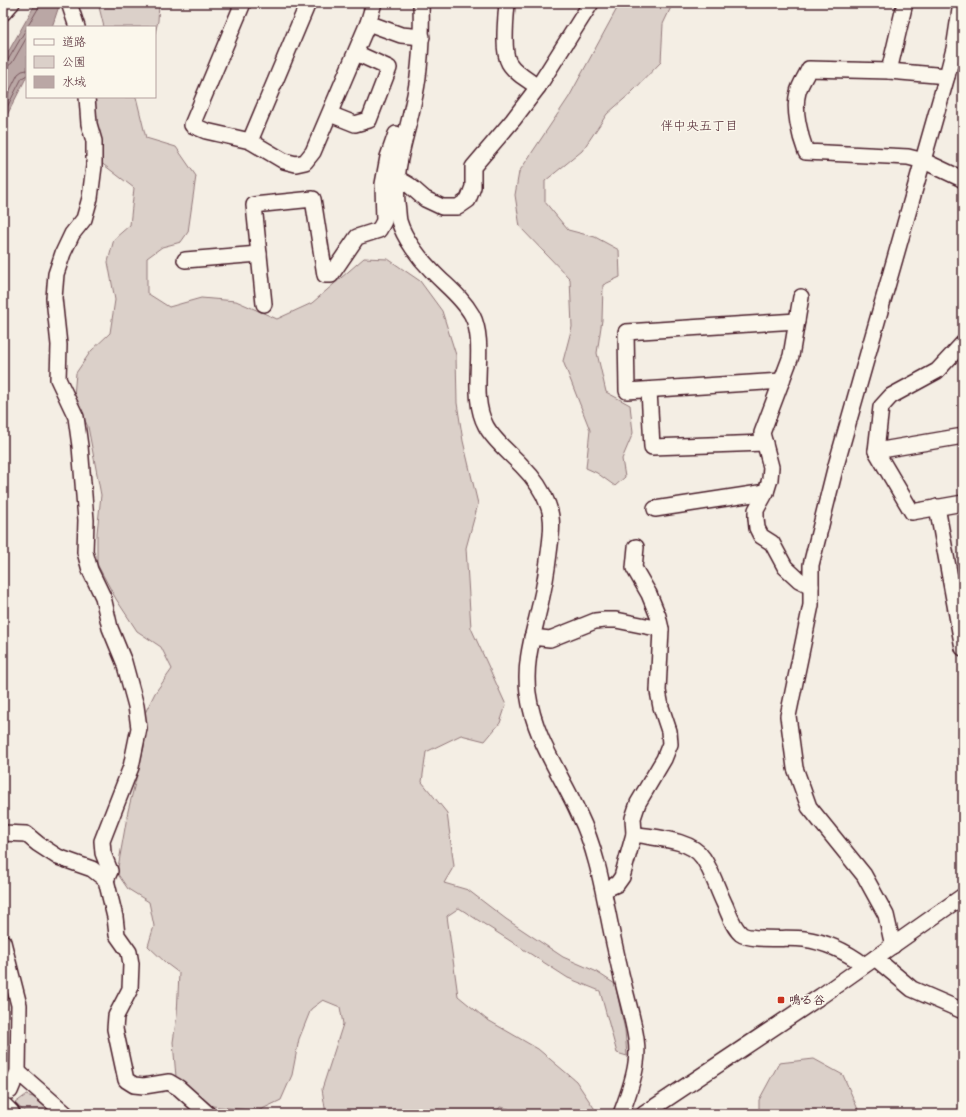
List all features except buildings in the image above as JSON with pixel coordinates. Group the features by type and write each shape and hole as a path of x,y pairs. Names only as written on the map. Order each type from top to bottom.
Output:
{"highway":[{"path":"7,1100 9,1114"}],"street":[{"path":"3,13 12,3"},
{"path":"68,3 78,26"},
{"path":"243,3 192,125 206,132 250,141 284,161 296,164 305,162 313,152 356,53 374,3"},
{"path":"250,141 308,3"},
{"path":"421,3 422,37 414,103 400,155 397,178 396,190 399,221 411,245 430,269 459,297 472,316 478,340 478,403 486,425 501,446 525,469 538,487 549,507 552,529 548,566 527,662 528,694 536,727 556,770 580,815 595,854 604,890 612,938 635,1034 637,1061 621,1114"},
{"path":"507,3 505,50 508,62 520,75 538,87"},
{"path":"397,178 410,185 425,200 442,207 458,207 468,200 473,187 473,167 513,120 538,87 591,3"},
{"path":"889,71 905,3"},
{"path":"893,946 886,914 864,875 809,807 795,768 788,716 812,605 811,565 835,469 947,76 954,48 961,3"},
{"path":"368,23 400,35 422,37"},
{"path":"330,114 355,124 369,120 389,68 356,53"},
{"path":"947,76 889,71 809,69 798,92 796,105 801,139 806,152 908,157 924,160 963,180"},
{"path":"87,98 89,124 94,141 94,166 90,198 84,219 72,234 63,253 56,274 54,298 59,345 58,379 76,417 80,446 86,520 85,552 90,570 103,597 110,628 124,662 136,706 139,728 131,767 102,841 103,853 110,871 106,880 115,917 117,935 129,952 131,964 130,990 116,1016 115,1029 126,1080 139,1086 169,1082 179,1088 208,1114"},
{"path":"264,304 254,205 313,199 325,275 331,275 357,237 379,230 384,221 383,184 388,158 399,128 407,127"},
{"path":"185,260 259,254"},
{"path":"801,297 791,356 762,434 771,467 770,479 766,492 756,510 757,528 761,536 772,543 784,568 799,580 811,586"},
{"path":"782,381 627,391 626,332 797,321"},
{"path":"960,351 937,371 891,396 881,407 876,451 912,512 963,503"},
{"path":"649,390 645,448 765,443"},
{"path":"876,451 963,436"},
{"path":"655,510 766,492"},
{"path":"937,507 963,648"},
{"path":"604,890 616,884 622,877 634,834 633,818 638,803 664,759 670,744 670,731 661,707 658,691 661,629 658,616 649,594 634,568 636,547"},
{"path":"532,637 550,639 595,621 605,620 616,620 661,629"},
{"path":"3,833 26,834 58,857 92,869 106,880"},
{"path":"634,834 683,843 693,848 703,857 734,924 742,934 753,937 803,938 823,943 856,958 870,961 912,989 963,1011"},
{"path":"644,1114 821,996 963,896"},
{"path":"3,942 18,1005 18,1072 7,1100"},
{"path":"18,1072 66,1114"}],"green space":[{"path":"98,3 159,3 156,29 156,26 104,26"},
{"path":"620,3 673,3 663,24 661,62 632,92 607,114 582,151 545,181 545,202 568,230 595,237 619,250 620,277 603,285 602,320 597,353 606,392 630,405 633,433 622,459 625,477 615,486 597,473 586,468 590,430 563,361 572,327 570,279 520,227 515,195 519,172 569,97"},
{"path":"90,98 136,98 146,138 176,147 196,176 188,232 181,242 162,247 147,258 147,293 169,307 201,298 236,301 277,319 312,303 364,258 388,259 420,281 442,311 456,355 457,403 463,441 478,504 466,548 471,628 506,705 500,723 485,741 461,735 426,752 422,782 447,813 454,866 444,883 468,890 506,919 563,957 595,971 615,984 625,1030 627,1056 617,1053 600,991 568,978 459,908 447,916 458,996 486,1019 538,1049 576,1081 598,1114 512,1114 509,1109 500,1107 495,1114 326,1114 322,1089 343,1024 340,1007 323,1000 311,1009 299,1039 292,1075 281,1100 258,1111 212,1106 176,1077 173,1042 177,1015 179,973 148,946 154,926 149,902 128,889 117,873 128,811 144,747 145,713 155,693 172,669 161,647 137,631 116,599 97,564 97,533 101,495 88,427 74,396 76,373 91,351 110,333 115,300 108,262 114,239 130,225 134,188 100,162"},
{"path":"814,1059 843,1075 860,1114 759,1114 759,1100 779,1063"},
{"path":"26,1095 33,1097 53,1114 27,1114 15,1103"}],"water":[{"path":"36,3 60,3 52,26 26,26 26,78 3,123 3,61"}],"place":[{"name":"鳴る谷","path":"781,1000"}],"district":[{"name":"伴中央五丁目","path":"699,125"}]}
